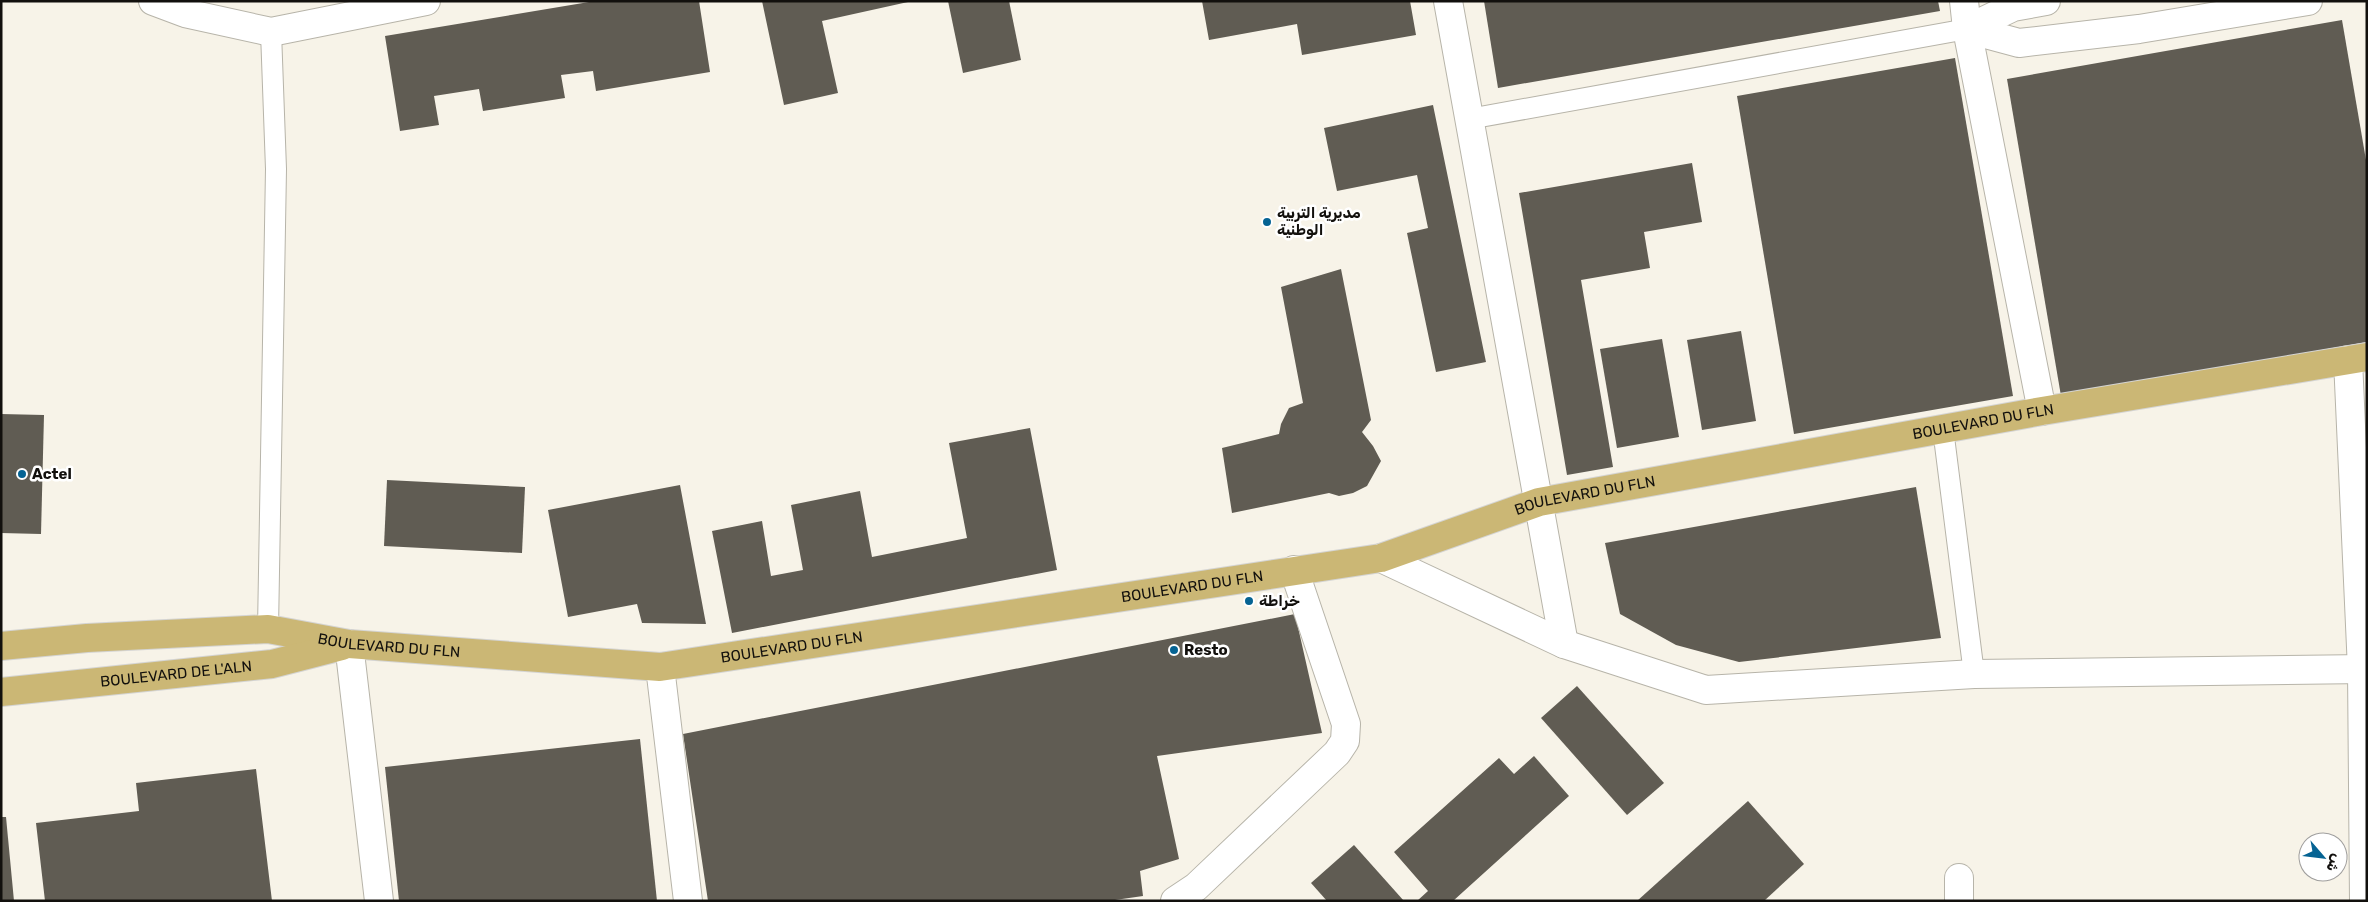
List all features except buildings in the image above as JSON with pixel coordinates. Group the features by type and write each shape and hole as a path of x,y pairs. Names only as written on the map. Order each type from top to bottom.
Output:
{"main road":[{"name":"BOULEVARD DU FLN","path":"1,646 87,638 268,629 349,644 660,667 1381,558 1538,502 2042,411 2357,358"},
{"name":"BOULEVARD DE L'ALN","path":"1,692 272,664 349,644"}],"street":[{"path":"152,1 185,13 271,32 369,6 426,1"},
{"path":"1448,1 1564,644"},
{"path":"1964,1 1967,29 2042,411"},
{"path":"1967,29 2013,7 2046,1"},
{"path":"1967,29 2019,43 2140,29 2308,1"},
{"path":"2357,358 2365,669 2364,901"},
{"path":"1381,558 1564,644 1706,690 1974,674 2365,669"},
{"path":"1175,901 1196,887 1337,753 1345,741 1346,724 1294,570"},
{"path":"349,644 379,901"},
{"path":"660,667 688,901"}],"lane":[{"path":"1469,119 1967,29"},
{"path":"268,629 276,169 271,32"},
{"path":"1943,429 1974,674"}],"place":[{"name":"مديرية التربية الوطنية","path":"1267,222"},
{"name":"Actel","path":"22,474"},
{"name":"خراطة","path":"1249,601"},
{"name":"Resto","path":"1174,650"}]}
